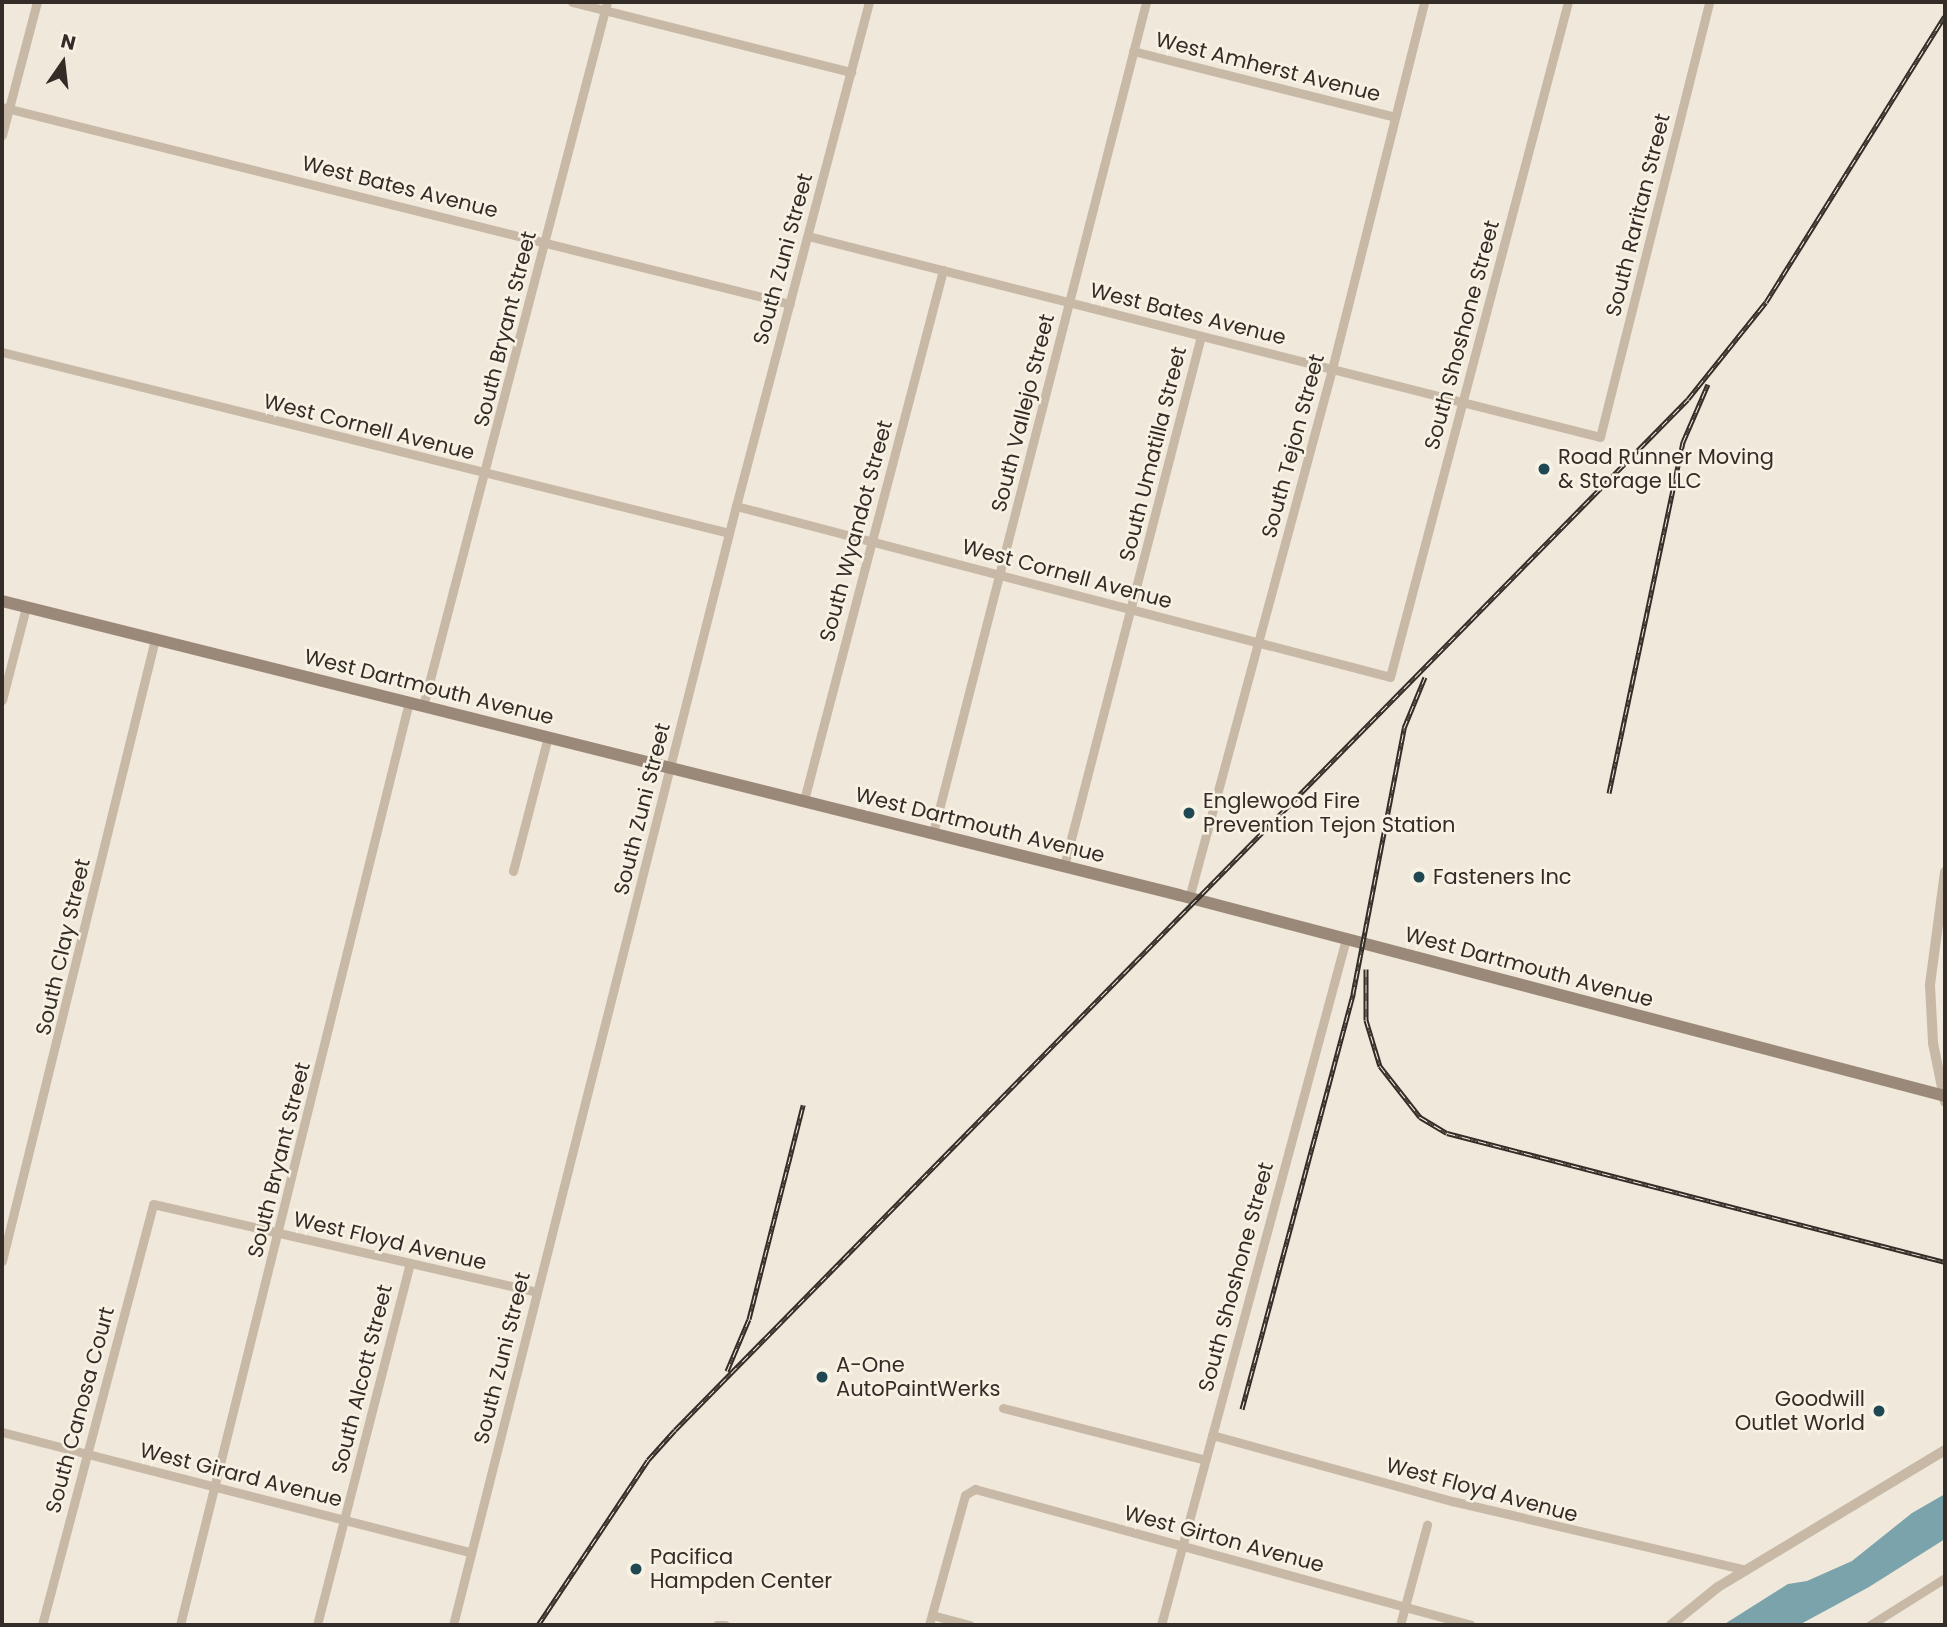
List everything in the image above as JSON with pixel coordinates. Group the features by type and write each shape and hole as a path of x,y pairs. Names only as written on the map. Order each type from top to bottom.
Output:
{"main road":[{"name":"West Dartmouth Avenue","path":"2,601 1064,866 1944,1098"}],"street":[{"path":"2,135 5,108 37,2"},
{"path":"572,2 606,6 851,72"},
{"name":"South Zuni Street","path":"453,1625 729,533 869,2"},
{"name":"South Vallejo Street","path":"933,833 1146,2"},
{"name":"South Tejon Street","path":"1189,898 1332,369 1424,2"},
{"name":"South Shoshone Street","path":"1390,677 1568,2"},
{"name":"South Raritan Street","path":"1600,437 1709,2"},
{"name":"South Bryant Street","path":"423,706 486,475 606,6"},
{"name":"West Amherst Avenue","path":"1133,51 1395,117"},
{"name":"West Bates Avenue","path":"5,108 790,304"},
{"name":"West Bates Avenue","path":"808,236 1600,437"},
{"name":"South Wyandot Street","path":"804,800 943,270"},
{"name":"South Umatilla Street","path":"1064,866 1201,336"},
{"name":"West Cornell Avenue","path":"2,352 486,475 729,533"},
{"name":"West Cornell Avenue","path":"736,506 1390,677"},
{"path":"2,700 26,607"},
{"name":"South Clay Street","path":"2,1261 155,639"},
{"name":"South Bryant Street","path":"180,1625 409,702"},
{"path":"513,871 548,737"},
{"path":"1944,1098 1933,1043 1930,985 1945,872"},
{"name":"South Shoshone Street","path":"1161,1625 1346,939"},
{"name":"West Floyd Avenue","path":"153,1204 537,1292"},
{"name":"South Canosa Court","path":"42,1625 153,1204"},
{"name":"South Alcott Street","path":"317,1625 410,1264"},
{"path":"1003,1408 1205,1460"},
{"name":"West Girard Avenue","path":"2,1432 471,1552"},
{"name":"West Floyd Avenue","path":"1212,1435 1469,1505 1746,1570"},
{"path":"1671,1625 1746,1570 1945,1450"},
{"name":"West Girton Avenue","path":"932,1615 969,1490 1471,1625"},
{"path":"1400,1625 1427,1525"},
{"path":"1871,1625 1945,1578"},
{"path":"929,1625 932,1615 970,1625"},
{"path":"717,1625 725,1625"}],"water":[{"path":"1945,1494 1945,1539 1869,1587 1799,1625 1723,1625 1788,1584 1807,1581 1852,1561 1912,1513"}],"railway":[{"path":"538,1625 648,1460 675,1430 1688,399 1766,302 1945,16"},
{"path":"1609,793 1683,442 1708,384"},
{"path":"1242,1409 1353,994 1404,728 1425,677"},
{"path":"1366,969 1366,1020 1380,1066 1420,1117 1447,1133 1945,1262"},
{"path":"727,1371 749,1319 803,1105"}],"place":[{"name":"Road Runner Moving & Storage LLC","path":"1544,469"},
{"name":"Englewood Fire Prevention Tejon Station","path":"1189,813"},
{"name":"Fasteners Inc","path":"1419,877"},
{"name":"A-One AutoPaintWerks","path":"822,1377"},
{"name":"Goodwill Outlet World","path":"1879,1411"},
{"name":"Pacifica Hampden Center","path":"636,1569"}]}
